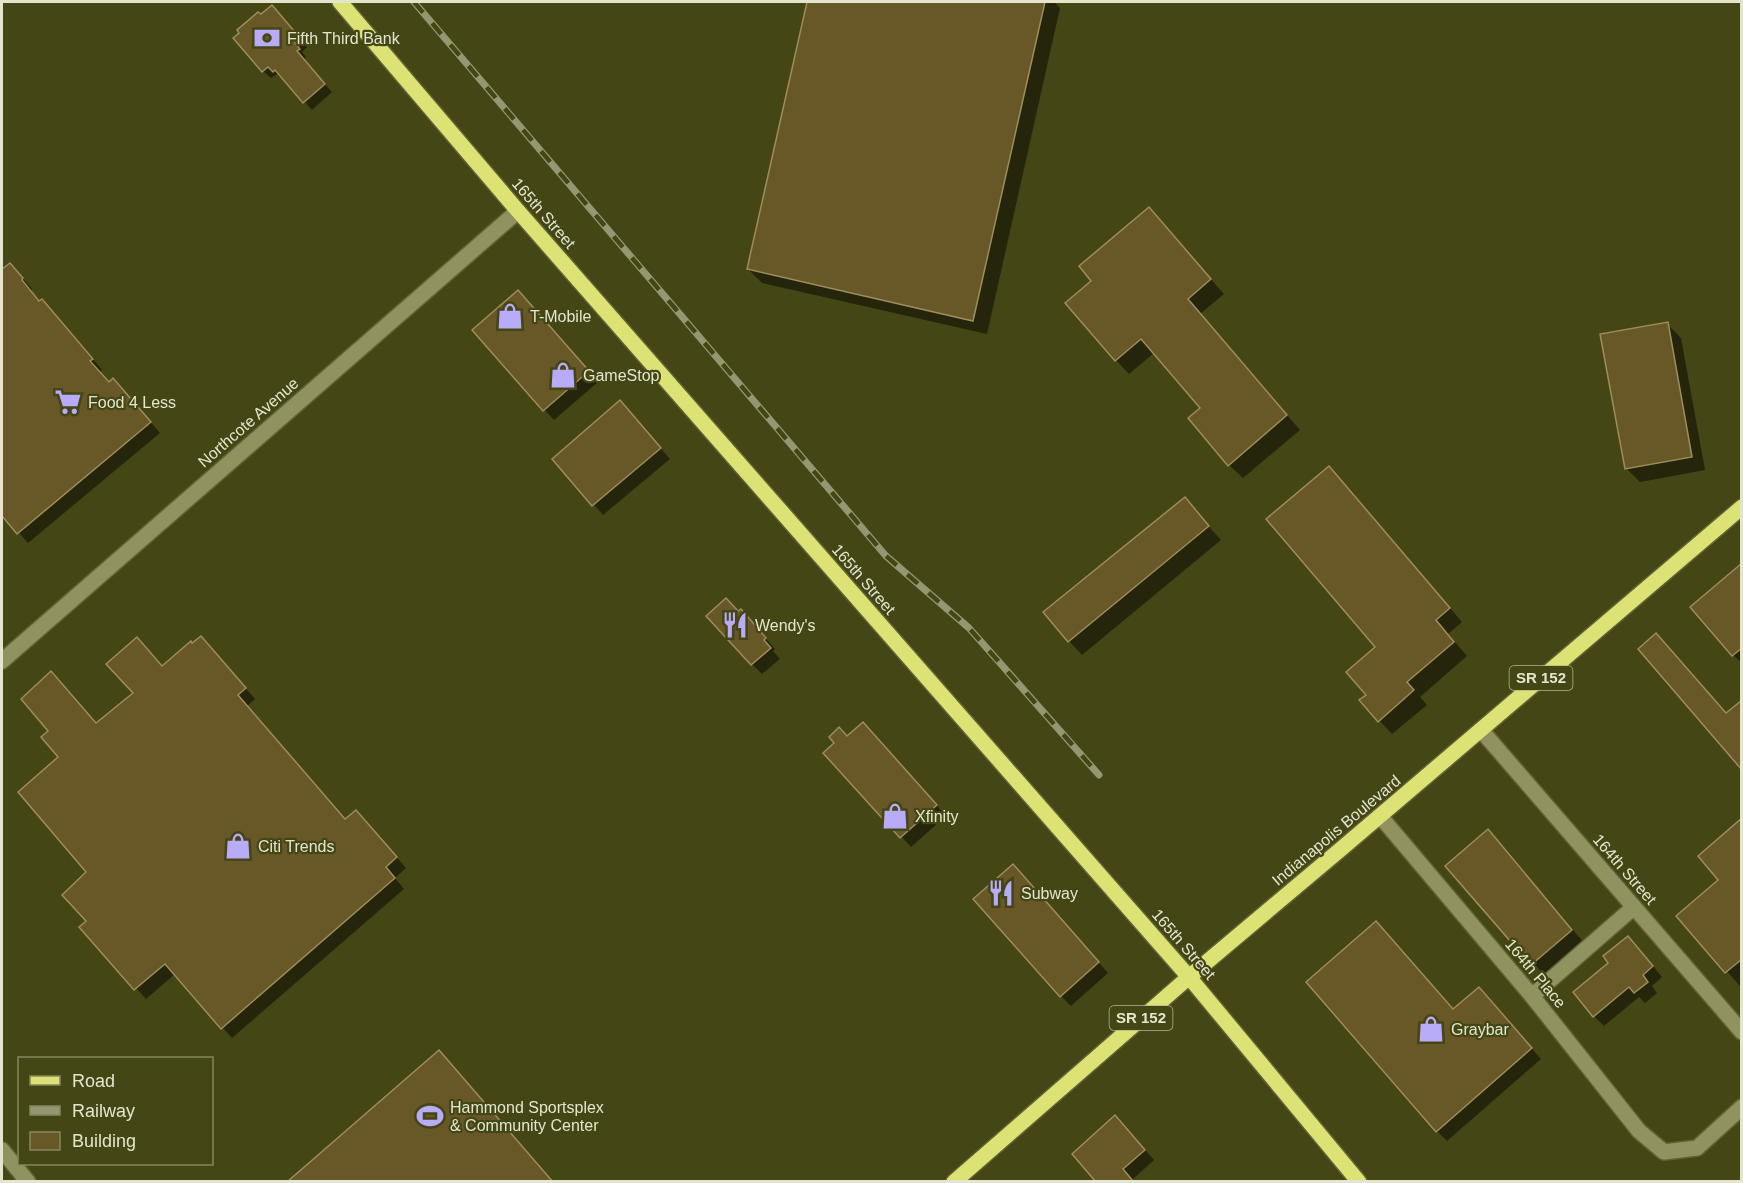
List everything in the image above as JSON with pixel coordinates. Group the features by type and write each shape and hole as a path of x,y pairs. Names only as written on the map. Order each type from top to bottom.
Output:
{"main road":[{"name":"165th Street","path":"340,2 518,211 1189,977 1359,1182"},
{"name":"Indianapolis Boulevard","path":"954,1182 1189,977 1742,507"}],"street":[{"name":"Northcote Avenue","path":"2,661 518,211"},
{"name":"164th Street","path":"1481,730 1742,1032"},
{"name":"164th Place","path":"1380,816 1532,996 1639,1131 1664,1152 1697,1148 1742,1107"},
{"path":"1532,996 1634,907"},
{"path":"2,1150 28,1182"}],"building":[{"path":"807,2 1045,2 973,321 747,269"},
{"name":"Fifth Third Bank","path":"272,5 301,39 295,43 300,49 297,51 325,84 303,103 275,70 273,72 268,67 262,72 233,38 239,33 237,30 258,12 261,14"},
{"path":"1149,207 1211,279 1188,299 1287,415 1228,466 1188,418 1200,408 1141,339 1115,361 1065,303 1091,281 1079,266"},
{"name":"Food 4 Less","path":"10,263 39,301 42,299 93,359 90,361 109,382 113,378 151,422 17,534 2,516 2,269"},
{"path":"518,290 589,371 543,411 472,330"},
{"path":"1668,322 1692,457 1625,469 1600,334"},
{"path":"620,400 661,448 592,506 552,459"},
{"path":"1329,466 1450,608 1436,620 1454,642 1407,682 1414,690 1378,722 1359,700 1366,695 1346,672 1375,647 1266,519"},
{"path":"1185,497 1209,526 1068,642 1043,612"},
{"path":"1742,563 1742,648 1732,656 1690,607"},
{"name":"Wendy's","path":"726,598 738,611 741,609 766,638 764,640 771,648 751,665 706,616"},
{"path":"1656,633 1726,713 1742,700 1742,770 1638,649"},
{"path":"201,636 246,688 238,695 345,819 356,810 397,857 386,867 395,878 221,1029 165,964 134,990 79,927 86,921 62,895 86,872 18,792 58,757 41,737 48,731 21,699 51,671 96,723 133,693 106,664 137,637 162,666 191,641 192,643"},
{"path":"863,722 937,805 900,838 823,753 834,743 829,737 839,727 847,736"},
{"path":"1742,818 1742,959 1725,973 1676,916 1718,880 1698,856"},
{"path":"1488,829 1572,930 1531,965 1445,866"},
{"path":"1013,864 1099,962 1060,997 973,899"},
{"name":"Graybar","path":"1376,921 1453,1009 1479,987 1532,1048 1436,1132 1306,982"},
{"path":"1628,936 1653,966 1643,975 1648,982 1634,993 1629,987 1593,1017 1573,992 1608,963 1603,956"},
{"name":"Hammond Sportsplex & Community Center","path":"439,1050 553,1182 287,1182"},
{"path":"1115,1115 1145,1150 1123,1169 1134,1182 1096,1182 1072,1154"}],"railway":[{"path":"414,2 886,556 969,628 1099,775"}],"place":[{"name":"Fifth Third Bank","path":"267,38"},
{"name":"T-Mobile","path":"510,316"},
{"name":"GameStop","path":"563,375"},
{"name":"Food 4 Less","path":"68,402"},
{"name":"Wendy's","path":"735,625"},
{"name":"Xfinity","path":"895,816"},
{"name":"Citi Trends","path":"238,846"},
{"name":"Subway","path":"1001,893"},
{"name":"Graybar","path":"1431,1029"},
{"name":"Hammond Sportsplex & Community Center","path":"430,1116"}]}
